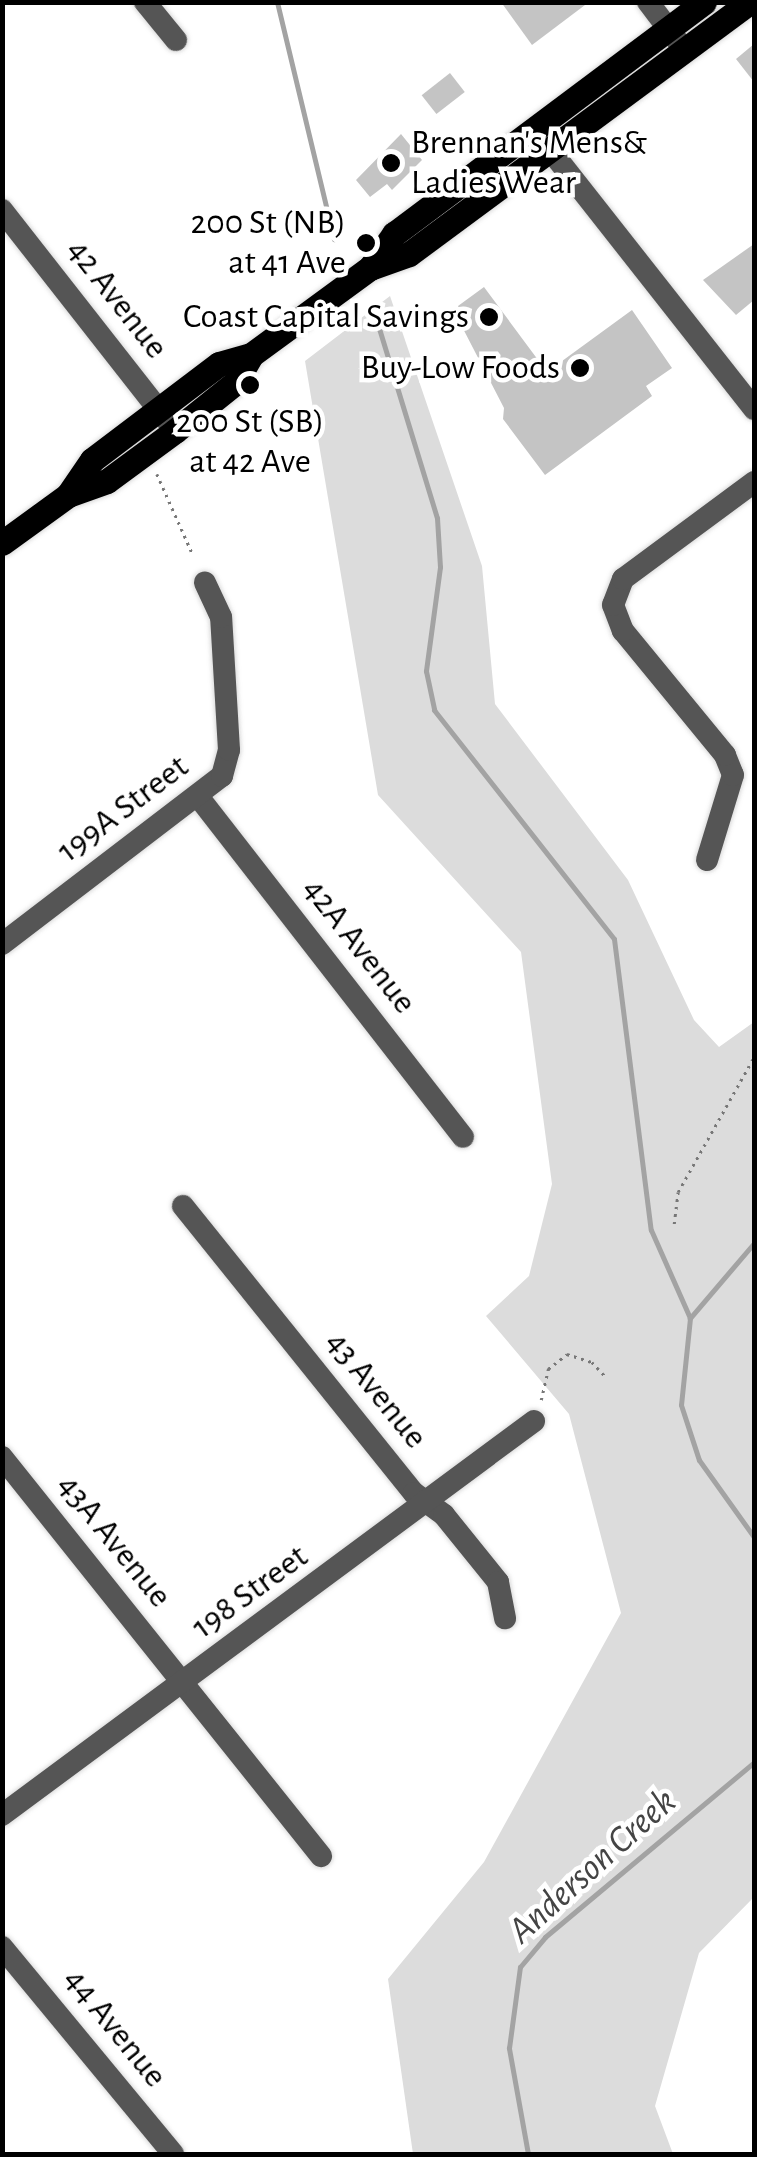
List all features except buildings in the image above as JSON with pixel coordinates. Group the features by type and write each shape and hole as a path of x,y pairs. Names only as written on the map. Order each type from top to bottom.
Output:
{"main road":[{"path":"370,268 394,234 704,2"},
{"path":"68,496 92,460 219,364 252,355 370,268 409,254 750,2"},
{"path":"2,543 68,496 107,481 175,430 235,383 252,355"}],"street":[{"path":"144,2 176,40"},
{"path":"648,2 685,51"},
{"path":"535,129 754,409"},
{"name":"42 Avenue","path":"2,210 11,238 175,430"},
{"path":"707,860 733,774 726,755 623,631 613,605 622,578 754,482"},
{"name":"199A Street","path":"2,944 200,798 222,776 230,750 221,617 206,583"},
{"name":"42A Avenue","path":"200,798 463,1137"},
{"name":"43 Avenue","path":"183,1206 414,1493 428,1503 498,1582 505,1618"},
{"name":"198 Street","path":"2,1815 534,1421"},
{"name":"43A Avenue","path":"2,1457 321,1856"},
{"name":"44 Avenue","path":"2,1947 174,2154"}],"path":[{"path":"156,472 193,555"},
{"path":"674,1224 678,1192 754,1057"},
{"path":"534,1421 556,1358 567,1354 592,1362 606,1377"}],"shaded area":[{"path":"390,296 482,566 495,704 628,880 694,1020 719,1047 754,1022 754,1897 699,1953 655,2106 673,2154 413,2154 388,1979 484,1862 621,1613 569,1414 486,1316 529,1276 552,1184 521,952 378,795 305,361"}],"waterway":[{"path":"277,2 334,239"},
{"path":"378,325 437,518 440,567 426,671 434,710 614,939 651,1230 690,1318"},
{"name":"Anderson Creek","path":"754,1243 690,1318 681,1405 699,1460 754,1537"},
{"name":"Anderson Creek","path":"528,2154 509,2048 520,1967 545,1937 754,1762"}],"place":[{"name":"Brennan's Mens& Ladies Wear","path":"391,163"},
{"name":"200 St (NB) at 41 Ave","path":"366,243"},
{"name":"Coast Capital Savings","path":"489,317"},
{"name":"Buy-Low Foods","path":"580,368"},
{"name":"200 St (SB) at 42 Ave","path":"250,385"}]}
